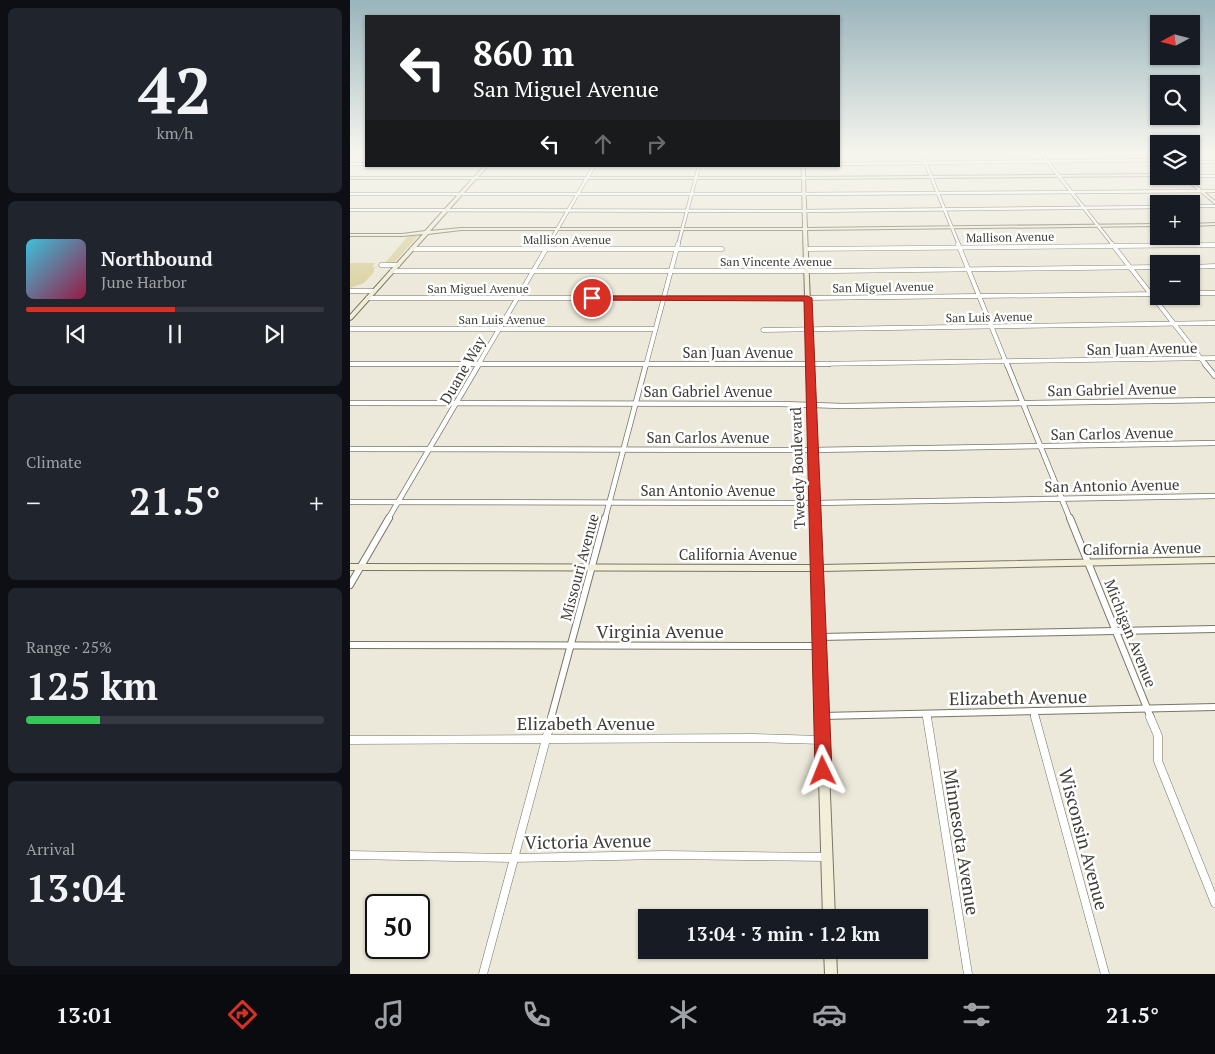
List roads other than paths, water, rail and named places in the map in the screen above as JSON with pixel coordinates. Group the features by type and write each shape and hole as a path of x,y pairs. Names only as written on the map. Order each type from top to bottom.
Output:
{"main road":[{"path":"350,318 459,197"},
{"name":"Tweedy Boulevard","path":"804,197 829,909"},
{"path":"1200,224 1215,224"},
{"path":"350,235 402,235 454,229 805,229 1150,225"},
{"name":"California Avenue","path":"350,567 817,568 1215,560"},
{"path":"830,959 831,974"}],"street":[{"name":"Duane Way","path":"350,585 576,197"},
{"name":"Missouri Avenue","path":"483,974 690,197"},
{"name":"Michigan Avenue","path":"940,197 1158,736 1158,761 1215,903"},
{"path":"1076,197 1150,293"},
{"path":"1200,205 1215,204"},
{"path":"350,210 804,210 1150,206"},
{"name":"Mallison Avenue","path":"806,249 1215,245"},
{"name":"Mallison Avenue","path":"412,249 722,249"},
{"path":"381,265 398,264"},
{"path":"1200,267 1215,266"},
{"name":"San Vincente Avenue","path":"392,271 807,271 1150,267"},
{"path":"350,291 374,291"},
{"path":"1200,293 1215,293"},
{"name":"San Miguel Avenue","path":"368,298 808,298 1150,294"},
{"path":"1160,305 1215,376"},
{"name":"San Luis Avenue","path":"763,330 1215,323"},
{"name":"San Luis Avenue","path":"350,328 655,329"},
{"name":"San Juan Avenue","path":"350,364 810,364 1215,358"},
{"name":"San Gabriel Avenue","path":"350,403 811,404 865,406 1215,400"},
{"name":"San Carlos Avenue","path":"350,449 812,450 1215,443"},
{"name":"San Antonio Avenue","path":"350,502 815,503 1215,496"},
{"name":"Virginia Avenue","path":"350,646 571,646 820,642 1215,628"},
{"name":"Elizabeth Avenue","path":"822,716 1215,707"},
{"name":"Wisconsin Avenue","path":"1033,711 1106,974"},
{"name":"Minnesota Avenue","path":"928,714 968,974"},
{"name":"Elizabeth Avenue","path":"350,740 546,738 765,738 822,740"},
{"name":"Victoria Avenue","path":"350,855 514,858 692,855 827,857"}]}
